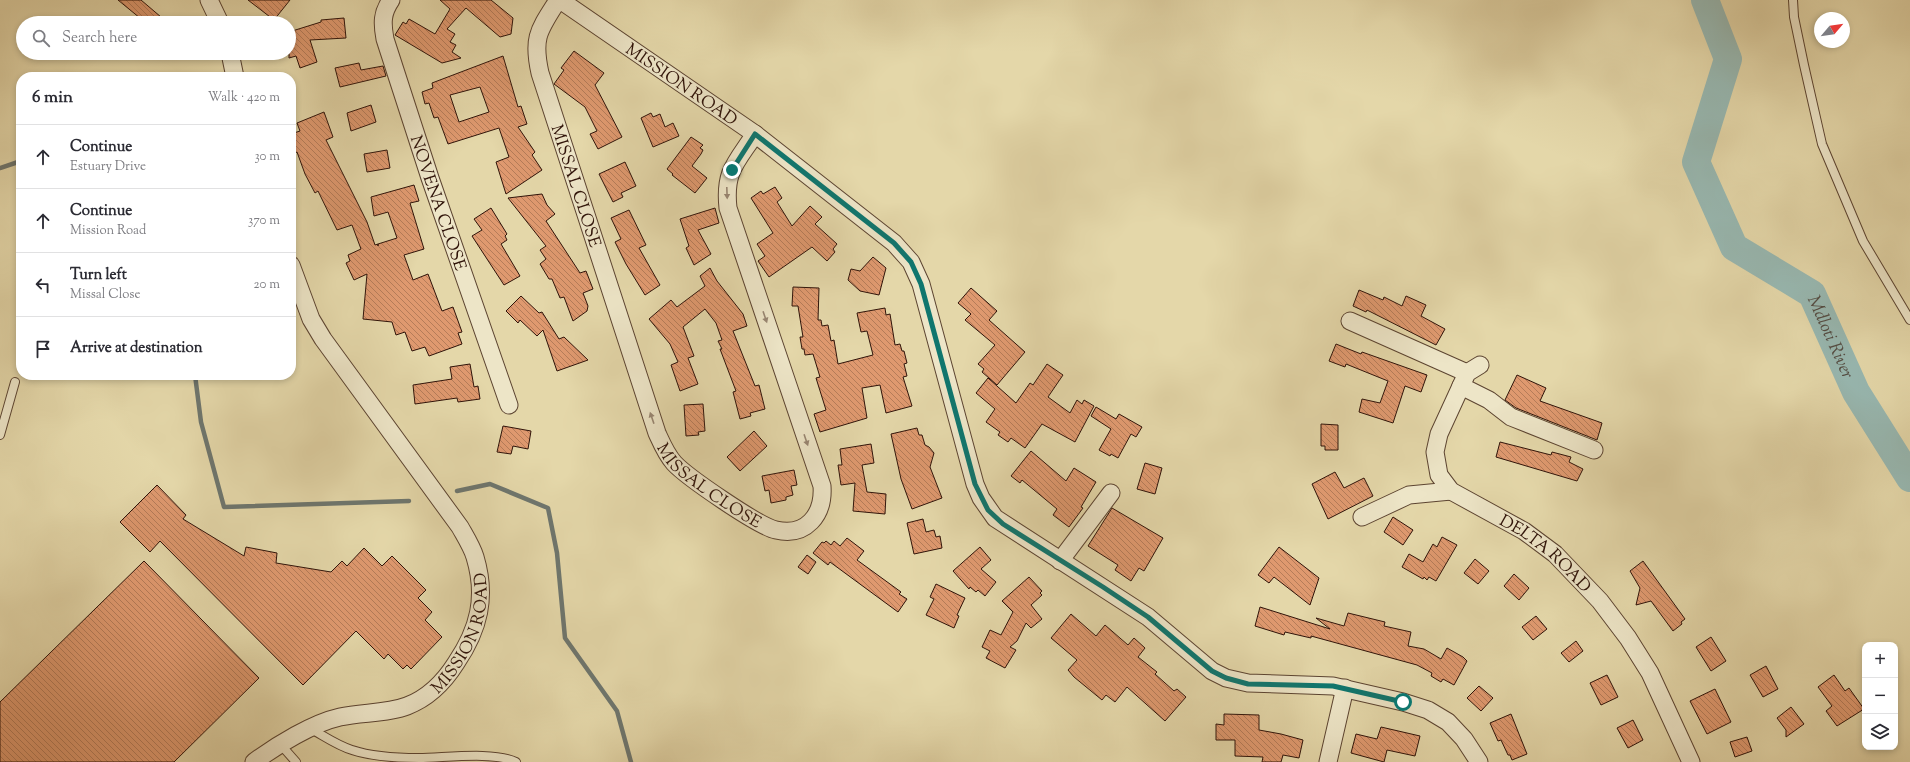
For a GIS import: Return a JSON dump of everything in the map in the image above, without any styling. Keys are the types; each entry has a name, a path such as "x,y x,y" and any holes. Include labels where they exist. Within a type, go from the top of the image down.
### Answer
{"street":[{"path":"209,0 217,16"},
{"name":"NOVENA CLOSE","path":"391,0 385,10 382,23 385,39 430,178 509,405"},
{"name":"MISSION ROAD","path":"559,0 755,134 894,243 911,262 921,284 975,484 988,510 1003,524 1148,617 1212,671 1226,678 1248,684 1314,685 1345,688 1403,702 1428,710 1448,722 1464,739 1479,762"},
{"name":"MISSAL CLOSE","path":"559,0 540,28 536,41 536,56 540,73 657,433 665,450 674,463 689,476 754,520 774,530 789,532 802,528 811,522 822,505 822,486 728,208 727,182 732,170 755,134"},
{"path":"231,60 234,72"},
{"name":"MISSION ROAD","path":"254,762 311,729 340,717 406,707 426,696 447,678 467,647 478,622 481,591 475,556 460,527 323,339 308,312 296,279"},
{"path":"1350,321 1469,375 1484,397 1511,416 1594,450"},
{"name":"DELTA ROAD","path":"1469,375 1439,434 1434,452 1439,474 1451,491 1524,531 1555,554 1581,580 1628,638 1650,673 1691,762"},
{"path":"1362,517 1409,495 1451,491"},
{"path":"1060,561 1111,493"},
{"path":"1328,762 1345,688"}],"lane":[{"path":"1793,0 1794,17 1822,144 1863,241 1910,320"},
{"path":"0,435 15,382"},
{"path":"311,729 350,750 366,753 417,758 488,757 516,762"},
{"path":"281,745 296,762"}],"building":[{"path":"118,0 141,0 160,16 137,16"},
{"path":"248,0 290,0 277,16 269,16"},
{"path":"440,0 491,0 513,18 511,34 500,37 466,8 447,29 455,34 450,42 456,45 452,52 461,58 442,63 395,35 403,22 406,24 409,19 435,34 450,9"},
{"path":"344,18 346,38 310,40 317,62 300,68 296,56 296,30 321,22 321,20"},
{"path":"574,51 604,73 595,85 622,137 598,149 590,134 597,131 585,107 554,84 564,70 561,68"},
{"path":"503,56 518,107 521,106 527,124 518,127 535,152 532,155 542,170 506,194 496,162 509,157 499,128 448,144 438,117 434,118 429,103 425,104 422,92 433,88 432,83","holes":["480,87 489,112 459,122 450,95"]},
{"path":"359,63 361,70 383,66 386,76 340,87 335,68"},
{"path":"371,105 376,122 351,131 347,113"},
{"path":"324,112 333,137 326,140 367,222 375,245 397,238 388,212 374,216 371,197 414,185 419,201 410,203 424,249 404,255 413,280 428,274 442,311 453,307 462,332 458,333 462,344 429,356 425,347 412,351 405,332 396,335 392,322 363,319 367,274 354,280 346,263 350,261 348,255 361,249 352,225 337,230 318,191 315,193 305,174 296,152 296,132 300,131 297,123"},
{"path":"651,113 653,117 660,114 665,127 673,123 679,136 653,147 641,118"},
{"path":"691,137 703,145 700,148 703,150 701,154 692,166 707,178 695,193 672,175 673,174 667,169"},
{"path":"387,150 390,168 367,172 364,154"},
{"path":"625,162 636,186 621,193 623,197 613,202 599,174"},
{"path":"775,187 782,198 777,202 792,226 810,206 822,217 815,224 837,244 833,249 835,252 827,261 812,247 769,277 758,261 765,256 757,244 773,233 751,198 761,191 763,194"},
{"path":"542,194 547,205 555,214 546,221 580,273 586,271 593,289 583,293 588,306 587,311 573,321 564,297 560,298 552,279 549,279 540,264 546,259 540,250 546,246 508,198"},
{"path":"491,208 507,234 505,236 507,240 501,244 520,276 504,285 472,236 482,230 474,219"},
{"path":"715,208 719,223 698,230 711,254 694,265 686,248 689,246 680,219"},
{"path":"629,210 646,245 639,248 660,285 645,295 626,264 615,242 621,239 611,218"},
{"path":"873,257 886,268 879,295 860,291 848,280 851,269 860,271"},
{"path":"710,268 717,281 743,314 747,326 733,331 755,386 759,385 765,409 750,413 751,416 740,419 733,392 736,391 718,341 722,340 716,323 705,309 683,327 694,356 688,358 698,384 680,391 671,365 678,362 670,344 649,319 671,300 677,307 705,286 700,276"},
{"path":"793,287 819,288 818,320 821,320 822,326 828,325 831,341 834,340 838,364 873,355 867,331 861,332 857,313 885,308 886,315 890,314 895,345 900,344 902,351 904,351 907,363 904,364 907,376 903,377 912,406 886,413 880,385 862,388 867,418 820,432 814,414 826,410 816,378 820,377 813,354 805,355 804,349 802,349 800,337 803,337 798,306 792,306"},
{"path":"971,288 997,311 989,320 1025,352 997,385 982,372 984,369 978,364 995,345 965,320 971,314 958,303"},
{"path":"1359,290 1383,300 1384,297 1402,306 1406,296 1426,305 1421,316 1445,329 1436,345 1367,310 1366,312 1353,306"},
{"path":"521,296 539,313 542,312 559,339 564,337 588,360 557,371 543,330 537,336 520,320 518,323 506,311"},
{"path":"1336,344 1361,354 1362,352 1427,375 1421,392 1405,386 1393,423 1359,412 1362,399 1380,403 1388,381 1346,364 1345,367 1329,361"},
{"path":"470,364 474,387 478,386 480,399 458,402 457,398 415,404 413,385 452,379 450,367"},
{"path":"1047,364 1063,375 1048,397 1070,413 1077,400 1082,404 1084,400 1094,406 1075,442 1042,424 1025,448 1011,438 1008,442 998,435 1000,432 986,422 995,409 976,393 988,378 1016,403 1030,383 1033,385"},
{"path":"1517,375 1546,388 1540,401 1602,423 1597,440 1516,408 1505,400"},
{"path":"703,404 705,431 698,432 699,435 686,436 684,405"},
{"path":"1096,407 1116,419 1119,414 1142,427 1136,437 1131,434 1118,458 1111,454 1110,456 1099,450 1111,429 1091,416"},
{"path":"1321,424 1338,425 1338,450 1325,450 1325,446 1321,446"},
{"path":"503,426 531,431 528,449 513,446 511,454 497,452"},
{"path":"917,428 919,435 922,435 925,445 934,453 930,467 942,498 912,509 901,479 891,434"},
{"path":"754,431 767,446 740,471 727,457"},
{"path":"1500,442 1551,455 1552,452 1571,457 1569,462 1583,469 1577,481 1496,457"},
{"path":"871,444 874,463 862,465 867,492 886,494 885,514 853,511 855,483 841,485 838,465 842,465 840,449"},
{"path":"1031,451 1066,481 1074,468 1096,482 1081,507 1083,508 1069,527 1053,515 1057,509 1022,480 1020,483 1011,476"},
{"path":"1145,463 1162,468 1155,494 1137,489"},
{"path":"794,470 797,485 791,486 793,495 786,497 786,500 771,503 769,490 765,491 762,476"},
{"path":"1335,472 1344,488 1364,478 1373,496 1328,519 1312,484"},
{"path":"157,485 186,515 183,519 244,556 246,547 277,553 276,563 331,572 342,561 347,566 364,548 382,566 392,556 426,590 418,598 432,612 425,620 442,637 411,669 407,665 403,669 388,654 384,659 356,631 303,685 160,541 150,552 120,522"},
{"path":"1112,508 1163,538 1144,571 1139,568 1131,581 1115,570 1118,565 1088,546"},
{"path":"1393,517 1413,530 1403,545 1384,532"},
{"path":"923,519 926,532 934,530 936,537 940,536 942,548 914,554 907,523"},
{"path":"1442,537 1457,545 1436,581 1429,577 1427,580 1424,577 1423,579 1402,567 1409,554 1423,562 1433,544 1437,547"},
{"path":"847,538 864,551 857,560 901,592 899,594 907,599 898,612 830,562 828,565 813,553 822,542 824,543 826,541 831,545 834,541 840,546"},
{"path":"980,547 991,560 981,569 996,582 985,596 978,590 976,592 970,587 969,589 953,571"},
{"path":"1279,547 1319,578 1310,605 1274,577 1269,583 1258,575"},
{"path":"807,555 816,562 808,574 798,567"},
{"path":"1475,559 1489,571 1478,584 1464,573"},
{"path":"144,561 259,678 174,762 0,762 0,702"},
{"path":"1643,561 1685,619 1681,622 1682,624 1673,631 1651,601 1636,605 1640,588 1630,571"},
{"path":"1514,574 1529,588 1519,600 1504,586"},
{"path":"1029,577 1042,591 1040,593 1042,595 1031,605 1042,619 1031,628 1026,623 1017,641 1010,647 1016,650 1005,668 986,658 990,651 982,647 990,630 1001,635 1013,612 1002,601"},
{"path":"936,584 965,598 957,615 959,616 954,628 926,615 934,599 930,597"},
{"path":"1260,607 1330,629 1316,618 1344,626 1348,613 1385,622 1384,626 1411,632 1408,646 1424,649 1441,659 1447,648 1467,661 1454,685 1443,679 1441,682 1431,676 1432,673 1417,665 1311,636 1311,638 1285,632 1284,635 1255,626"},
{"path":"1071,614 1096,636 1105,625 1128,645 1134,638 1145,648 1138,657 1157,672 1155,674 1174,691 1177,689 1186,697 1165,721 1127,687 1115,702 1106,695 1102,700 1074,677 1068,670 1077,660 1051,638"},
{"path":"1536,616 1547,629 1533,640 1522,627"},
{"path":"1711,637 1726,661 1711,671 1696,647"},
{"path":"1576,641 1583,651 1569,662 1561,653"},
{"path":"1766,666 1778,689 1763,697 1750,675"},
{"path":"1607,675 1618,697 1601,705 1590,683"},
{"path":"1834,675 1845,691 1849,688 1862,706 1862,710 1837,726 1826,711 1832,706 1818,687"},
{"path":"1479,686 1493,698 1481,711 1467,698"},
{"path":"1715,689 1731,722 1707,734 1690,701"},
{"path":"1791,707 1804,724 1786,737 1786,730 1777,718"},
{"path":"1224,714 1259,715 1259,730 1303,740 1299,758 1283,755 1281,762 1262,762 1263,757 1235,756 1235,740 1216,740 1216,724 1224,725"},
{"path":"1511,714 1527,754 1512,760 1501,740 1498,741 1490,723"},
{"path":"1633,720 1643,740 1628,748 1617,728"},
{"path":"1381,727 1420,736 1415,756 1387,750 1384,762 1351,753 1356,734 1377,739"},
{"path":"1747,737 1752,751 1735,757 1730,742"}],"waterway":[{"name":"Mdloti River","path":"1705,0 1728,59 1696,162 1734,247 1812,294 1856,392 1910,478"},
{"path":"0,168 16,163"},
{"path":"196,380 201,422 224,507 409,501"},
{"path":"457,491 490,484 548,508 557,553 565,638 617,711 631,762"}],"route":[{"path":"732,170 755,134 894,243 911,262 921,284 975,484 988,510 995,518 1148,617 1212,671 1226,678 1248,684 1333,686 1403,702"}]}
